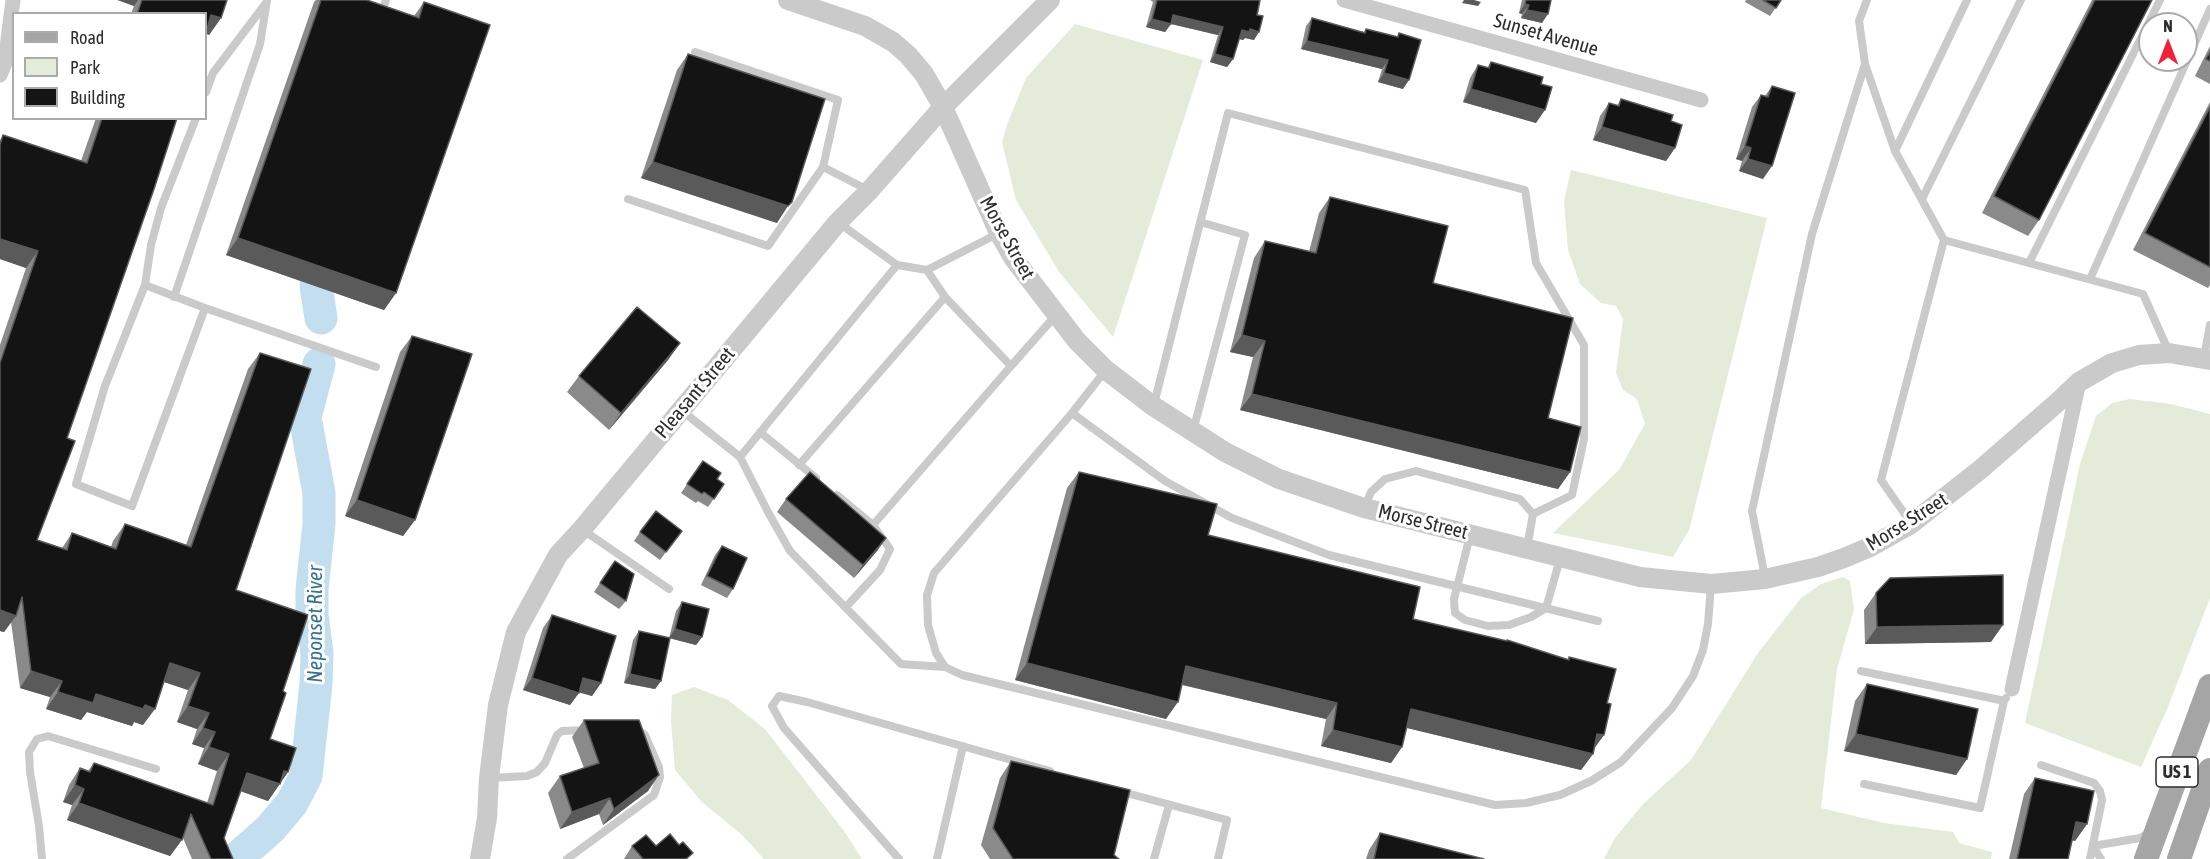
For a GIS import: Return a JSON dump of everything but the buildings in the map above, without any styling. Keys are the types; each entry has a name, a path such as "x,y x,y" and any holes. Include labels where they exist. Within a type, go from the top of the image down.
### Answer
{"main road":[{"name":"US 1","path":"2146,859 2210,686"},
{"name":"US 1","path":"2179,859 2210,770"}],"street":[{"path":"0,75 5,63 13,0"},
{"name":"Morse Street","path":"788,0 865,26 893,42 908,55 924,74 943,107 999,232 1014,259 1077,342 1106,370 1153,406 1225,452 1279,479 1364,508 1640,577 1711,584 1766,579 1818,567 1844,558 1870,547 1911,524 1981,469 2079,382 2112,363 2139,355 2169,353 2207,359"},
{"name":"Pleasant Street","path":"482,859 498,705 516,632 558,555 838,222 869,191 943,107 1050,0"},
{"name":"Sunset Avenue","path":"1344,0 1701,100"},
{"path":"2008,695 2079,382"}],"lane":[{"path":"382,12 386,0"},
{"path":"1867,0 1858,21 1865,64 1895,151 1944,240 1881,480 1911,524"},
{"path":"1895,151 1968,0"},
{"path":"1922,199 2021,0"},
{"path":"2029,263 2160,0"},
{"path":"207,89 213,73 267,1"},
{"path":"174,297 260,44 267,1"},
{"path":"2090,279 2210,9"},
{"path":"628,199 768,246 823,167 838,100 695,52"},
{"path":"1766,579 1752,511 1812,234 1865,64"},
{"path":"1153,406 1228,113 1525,190 1536,263 1584,345 1584,439 1572,495 1533,514"},
{"path":"195,120 161,208 151,245 145,285 105,386 76,484 132,506 206,308"},
{"path":"823,167 869,191"},
{"path":"838,222 897,265 927,270 999,232"},
{"path":"1193,432 1245,235 1200,222"},
{"path":"1944,240 2143,294 2169,353"},
{"path":"740,457 897,265"},
{"path":"927,270 945,297 1011,366"},
{"path":"145,285 376,367"},
{"path":"799,465 945,297"},
{"path":"873,525 1056,315"},
{"path":"2207,359 2210,325"},
{"path":"945,667 936,653 928,625 927,596 934,573 1072,413 1106,370"},
{"path":"681,409 740,457 790,551 901,663 945,667 962,675 1495,805 1526,803 1560,795 1591,781 1621,762 1672,708 1693,676 1703,650 1708,624 1711,584"},
{"path":"1072,413 1165,481 1232,518 1329,555 1598,621"},
{"path":"760,432 873,525 890,549 880,570 846,607"},
{"path":"1364,508 1371,492 1385,479 1416,471 1520,499 1533,514"},
{"path":"1527,548 1533,514"},
{"path":"582,529 669,589"},
{"path":"1471,534 1454,599 1455,613 1466,620 1488,626 1509,625 1531,617 1546,608 1560,557"},
{"path":"1862,671 2008,695 1980,808 1863,784"},
{"path":"899,859 784,728 772,706 779,696 1055,772"},
{"path":"567,859 654,795 659,784 659,767 645,735 639,730 628,728"},
{"path":"489,778 526,776 537,772 545,763 557,735 562,731 595,729"},
{"path":"42,859 30,772 30,752 37,739 48,736 156,769"},
{"path":"937,859 963,746"},
{"path":"2041,765 2094,783 2100,790 2102,800 2090,859"},
{"path":"1112,788 1227,820 1218,859"},
{"path":"1154,859 1169,805"},
{"path":"2093,846 2140,838 2156,830"},
{"path":"2093,846 2101,859"}],"green space":[{"path":"1075,24 1203,60 1113,337 1059,272 1016,200 1002,142 1026,78"},
{"path":"1571,170 1767,218 1689,530 1673,557 1553,533 1619,470 1645,424 1637,399 1623,390 1616,373 1623,319 1616,306 1601,303 1580,284 1568,250 1564,201"},
{"path":"2130,399 2171,404 2210,414 2210,598 2168,707 2141,767 2025,723 2080,464 2096,416 2112,403"},
{"path":"1843,577 1850,581 1854,609 1837,669 1821,808 1884,823 1953,832 1959,843 1992,852 1991,859 1604,859 1615,838 1643,804 1691,760 1758,653 1801,598 1821,584"},
{"path":"694,687 728,700 765,729 844,831 862,859 764,859 742,835 702,802 675,770 671,721 672,695"}],"waterway":[{"name":"Neponset River","path":"316,286 321,318"},
{"name":"Neponset River","path":"236,859 270,829 292,803 306,776 316,684 317,653 312,615 312,589 319,524 319,493 305,417 319,364"}]}
